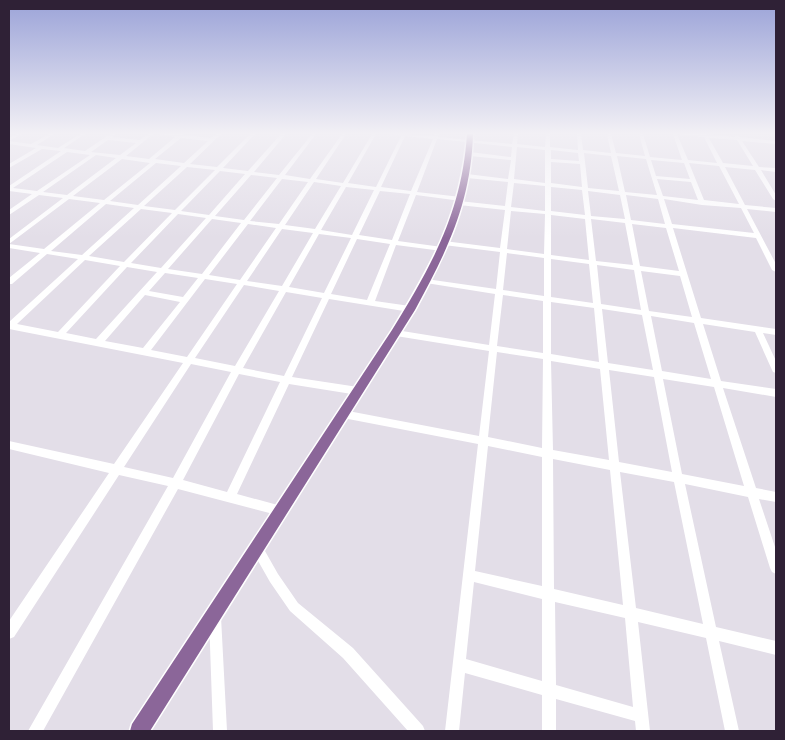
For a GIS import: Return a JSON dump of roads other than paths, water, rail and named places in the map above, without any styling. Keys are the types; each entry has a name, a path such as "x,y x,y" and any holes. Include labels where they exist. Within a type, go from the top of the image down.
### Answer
{"main road":[{"path":"139,731 396,333 426,281 443,246 460,201 468,169"}],"street":[{"path":"9,188 38,169"},
{"path":"9,213 74,169"},
{"path":"9,242 105,169"},
{"path":"9,282 144,169"},
{"path":"9,326 181,169"},
{"path":"215,169 414,193 507,208 759,236"},
{"path":"60,335 219,169"},
{"path":"98,343 254,169"},
{"path":"145,352 288,169"},
{"path":"9,632 188,360 321,169"},
{"path":"35,731 237,370 316,231 354,169"},
{"path":"230,498 387,169"},
{"path":"370,303 423,169"},
{"path":"452,731 512,169"},
{"path":"548,169 549,731"},
{"path":"583,169 643,731"},
{"path":"617,169 678,478 732,731"},
{"path":"650,169 776,568"},
{"path":"689,169 702,203"},
{"path":"724,169 776,270"},
{"path":"754,169 776,170"},
{"path":"758,169 776,199"},
{"path":"467,176 623,195 776,210"},
{"path":"653,177 694,181"},
{"path":"9,188 394,242 503,251 683,274"},
{"path":"9,246 410,309"},
{"path":"426,281 776,332"},
{"path":"143,292 185,300"},
{"path":"9,326 287,380 358,391"},
{"path":"758,330 776,370"},
{"path":"396,333 776,393"},
{"path":"343,414 776,497"},
{"path":"9,445 175,483 281,511"},
{"path":"257,548 274,578 294,607 361,666 418,731"},
{"path":"468,575 776,648"},
{"path":"215,614 220,731"},
{"path":"459,664 641,716"}]}
